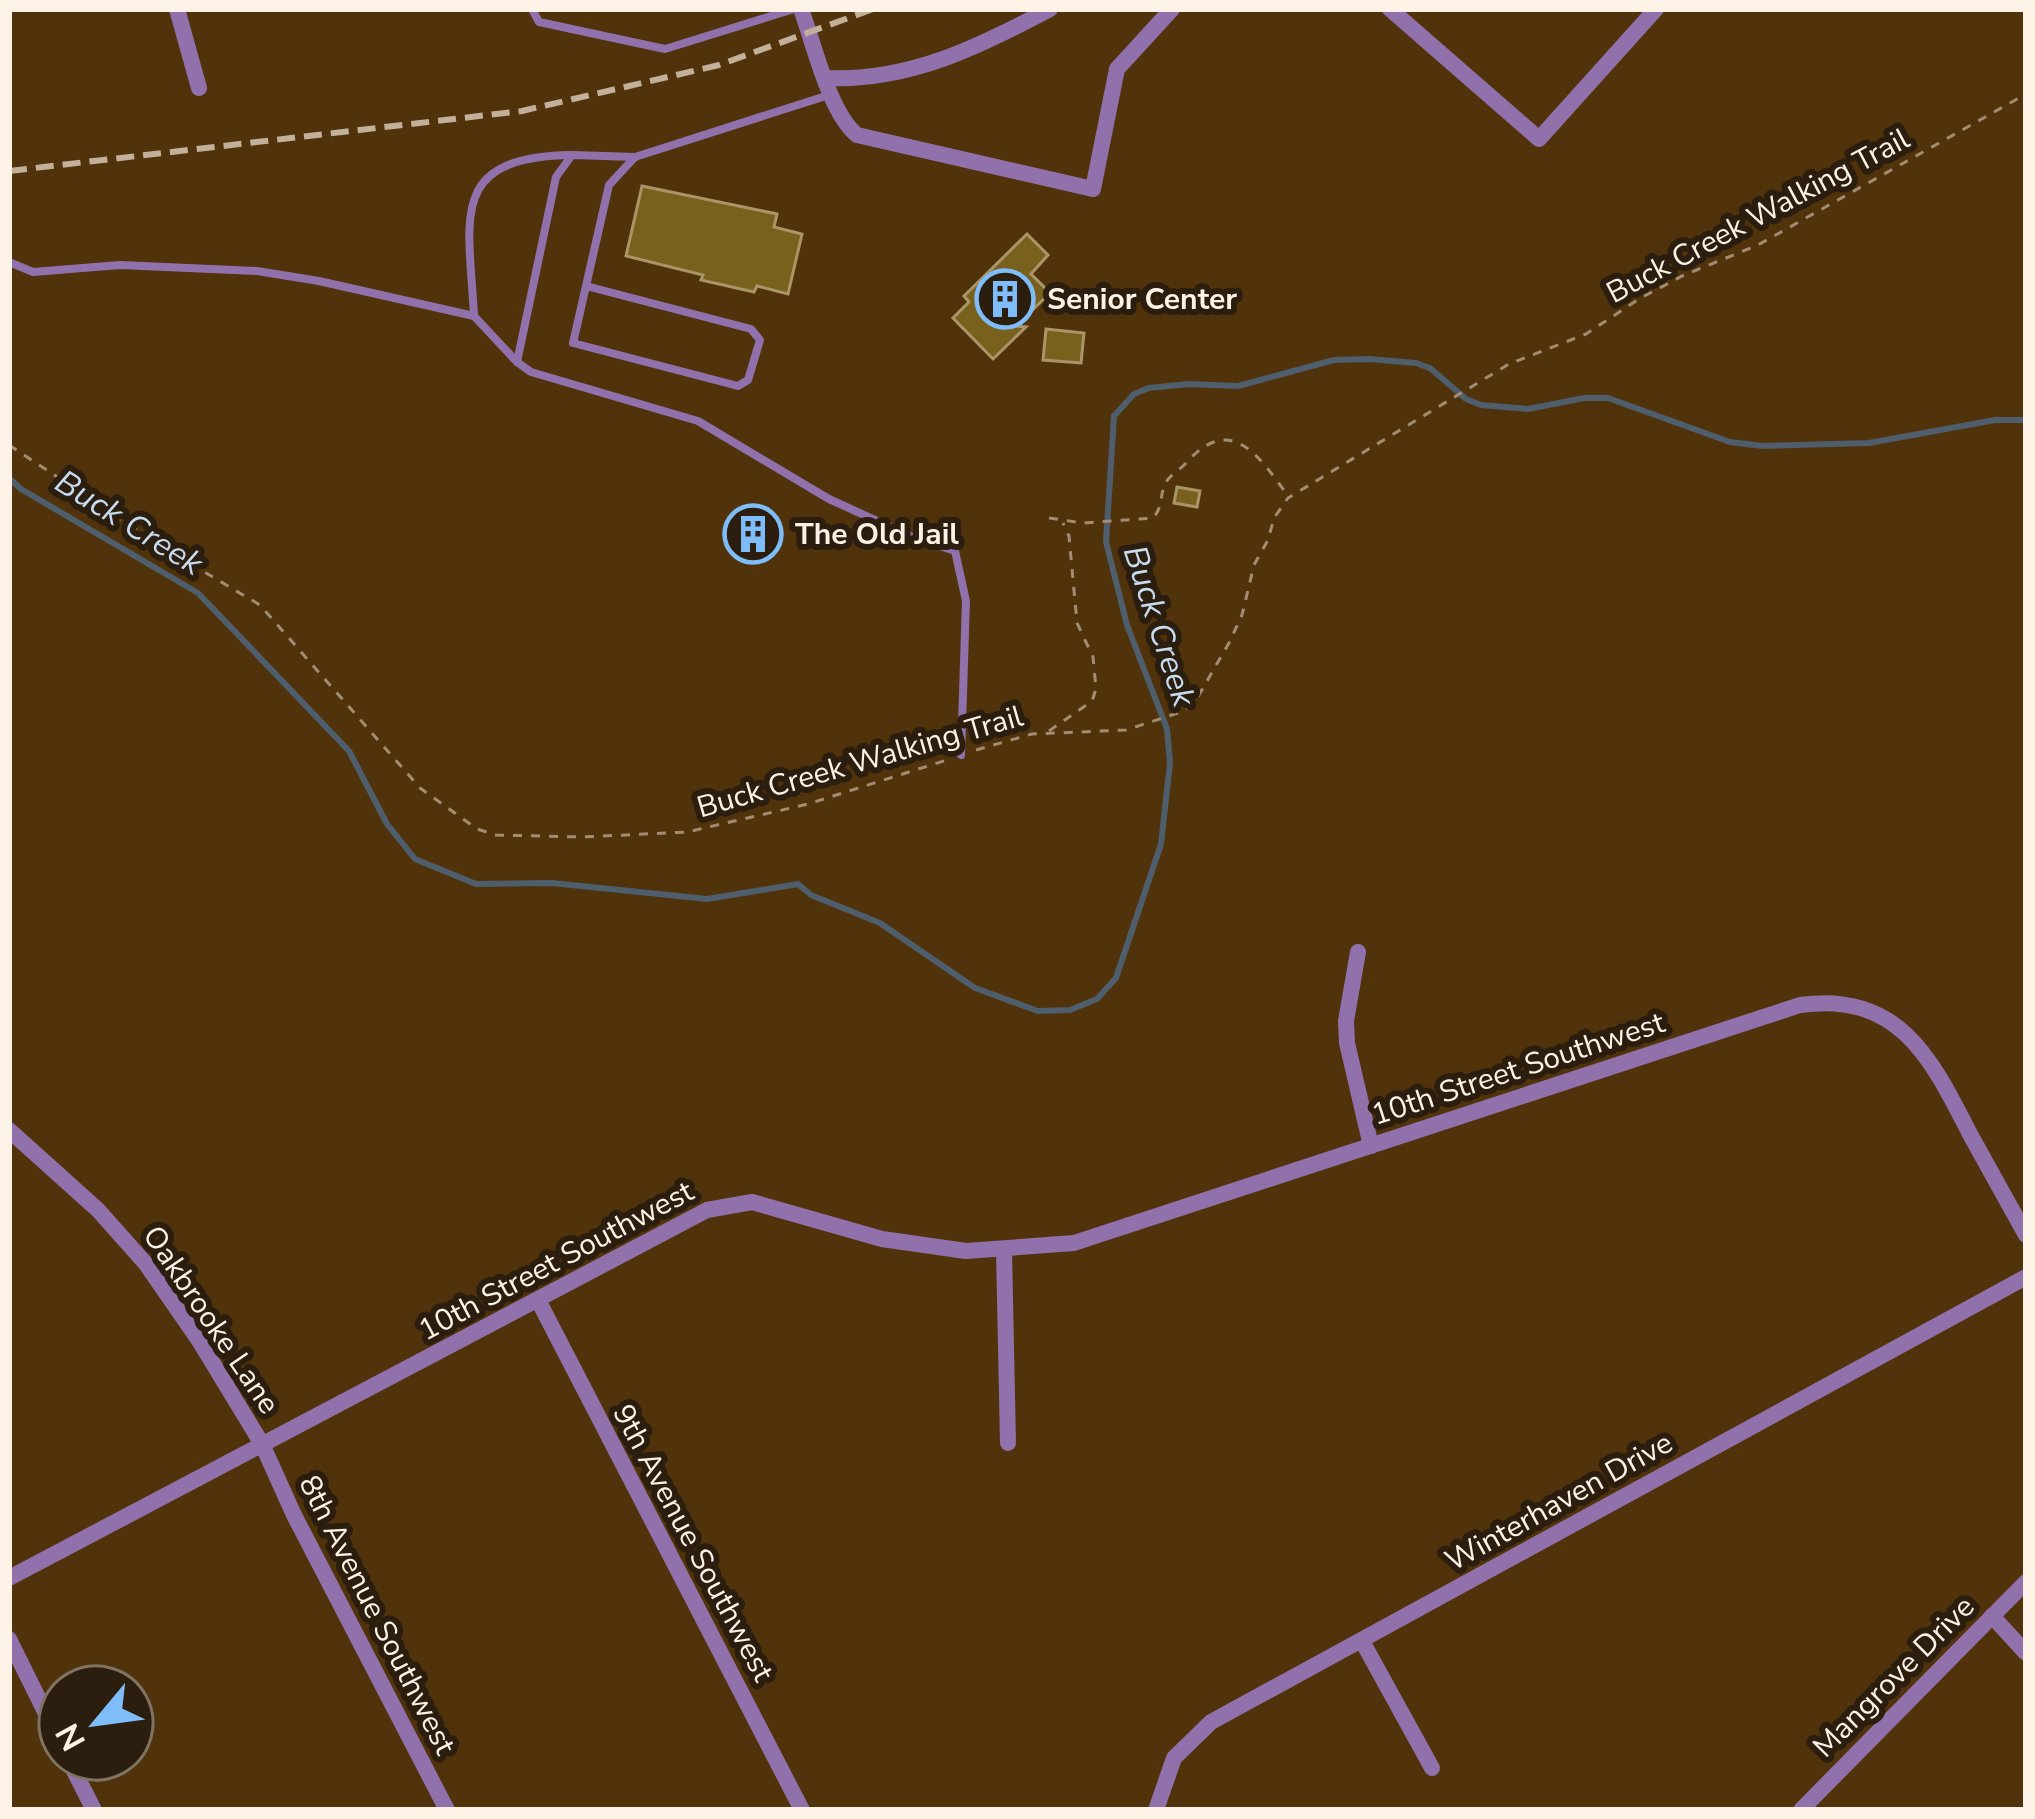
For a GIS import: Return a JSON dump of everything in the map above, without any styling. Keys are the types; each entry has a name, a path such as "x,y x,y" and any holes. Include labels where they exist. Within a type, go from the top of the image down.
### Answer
{"street":[{"path":"177,9 199,88"},
{"path":"797,9 841,118 857,135 1093,190 1118,69 1172,9"},
{"path":"828,86 961,55 1049,9"},
{"path":"1390,9 1539,139 1656,9"},
{"path":"1358,952 1346,1021 1347,1043 1371,1146"},
{"name":"10th Street Southwest","path":"9,1578 707,1210 739,1202 771,1206 829,1225 923,1246 1004,1250 1074,1243 1812,1004 1864,1008 1906,1032 1946,1087 2026,1235"},
{"name":"Oakbrooke Lane","path":"9,1130 66,1178 146,1264 262,1444"},
{"path":"1004,1250 1008,1443"},
{"name":"Winterhaven Drive","path":"1156,1810 1166,1771 1199,1732 2026,1277"},
{"name":"9th Avenue Southwest","path":"538,1300 802,1810"},
{"name":"8th Avenue Southwest","path":"262,1444 447,1810"},
{"name":"Mangrove Drive","path":"1801,1810 2026,1582"},
{"path":"1992,1616 2026,1653"},
{"path":"9,1639 36,1694"},
{"path":"1363,1641 1432,1768"},
{"path":"80,1783 94,1810"}],"lane":[{"path":"532,9 539,22 568,31 665,49 797,9"},
{"path":"474,316 472,204 481,182 502,165 526,156 635,158 828,86"},
{"path":"517,362 556,177 572,155"},
{"path":"586,286 751,329 760,340 748,380 737,386 573,343 609,185 635,158"},
{"path":"9,262 33,272 120,265 257,271 474,316 530,372 698,421 829,499 955,551 966,602 962,755"}],"path":[{"name":"Buck Creek Walking Trail","path":"9,445 260,605 420,788 477,829 496,835 582,837 687,832 808,804 1048,732 1126,730 1175,714 1196,700 1212,676 1242,615 1253,565 1274,518 1290,498 1505,366 1586,334 1639,298 1758,245 2026,94"},
{"path":"1049,518 1062,522 1153,518 1159,512 1166,481 1196,450 1217,440 1232,439 1248,448 1290,498"},
{"path":"1048,732 1092,701 1096,689 1093,657 1077,622 1069,536 1062,522"}],"building":[{"path":"642,186 777,214 774,227 802,234 788,294 701,280 703,275 626,256"},
{"name":"Senior Center","path":"1027,234 1048,255 1031,274 1050,293 1016,326 1026,327 993,359 953,318 969,302 964,296"},
{"path":"1046,329 1084,333 1081,363 1043,360"},
{"path":"1177,487 1200,491 1197,507 1174,503"}],"waterway":[{"name":"Buck Creek","path":"9,478 198,593 349,751 387,824 415,859 476,884 552,883 707,899 798,884 811,895 880,923 975,988 1038,1011 1070,1010 1097,999 1116,978 1161,844 1170,763 1167,729 1127,625 1106,542 1114,416 1134,394 1188,384 1238,386 1334,360 1369,359 1430,368 1466,399 1481,405 1528,409 1608,398 1730,442 1763,446 1869,443 1995,420 2026,420"}],"railway":[{"path":"9,171 522,111 719,65 873,9"}],"place":[{"name":"Senior Center","path":"1005,299"},
{"name":"The Old Jail","path":"753,534"}]}
